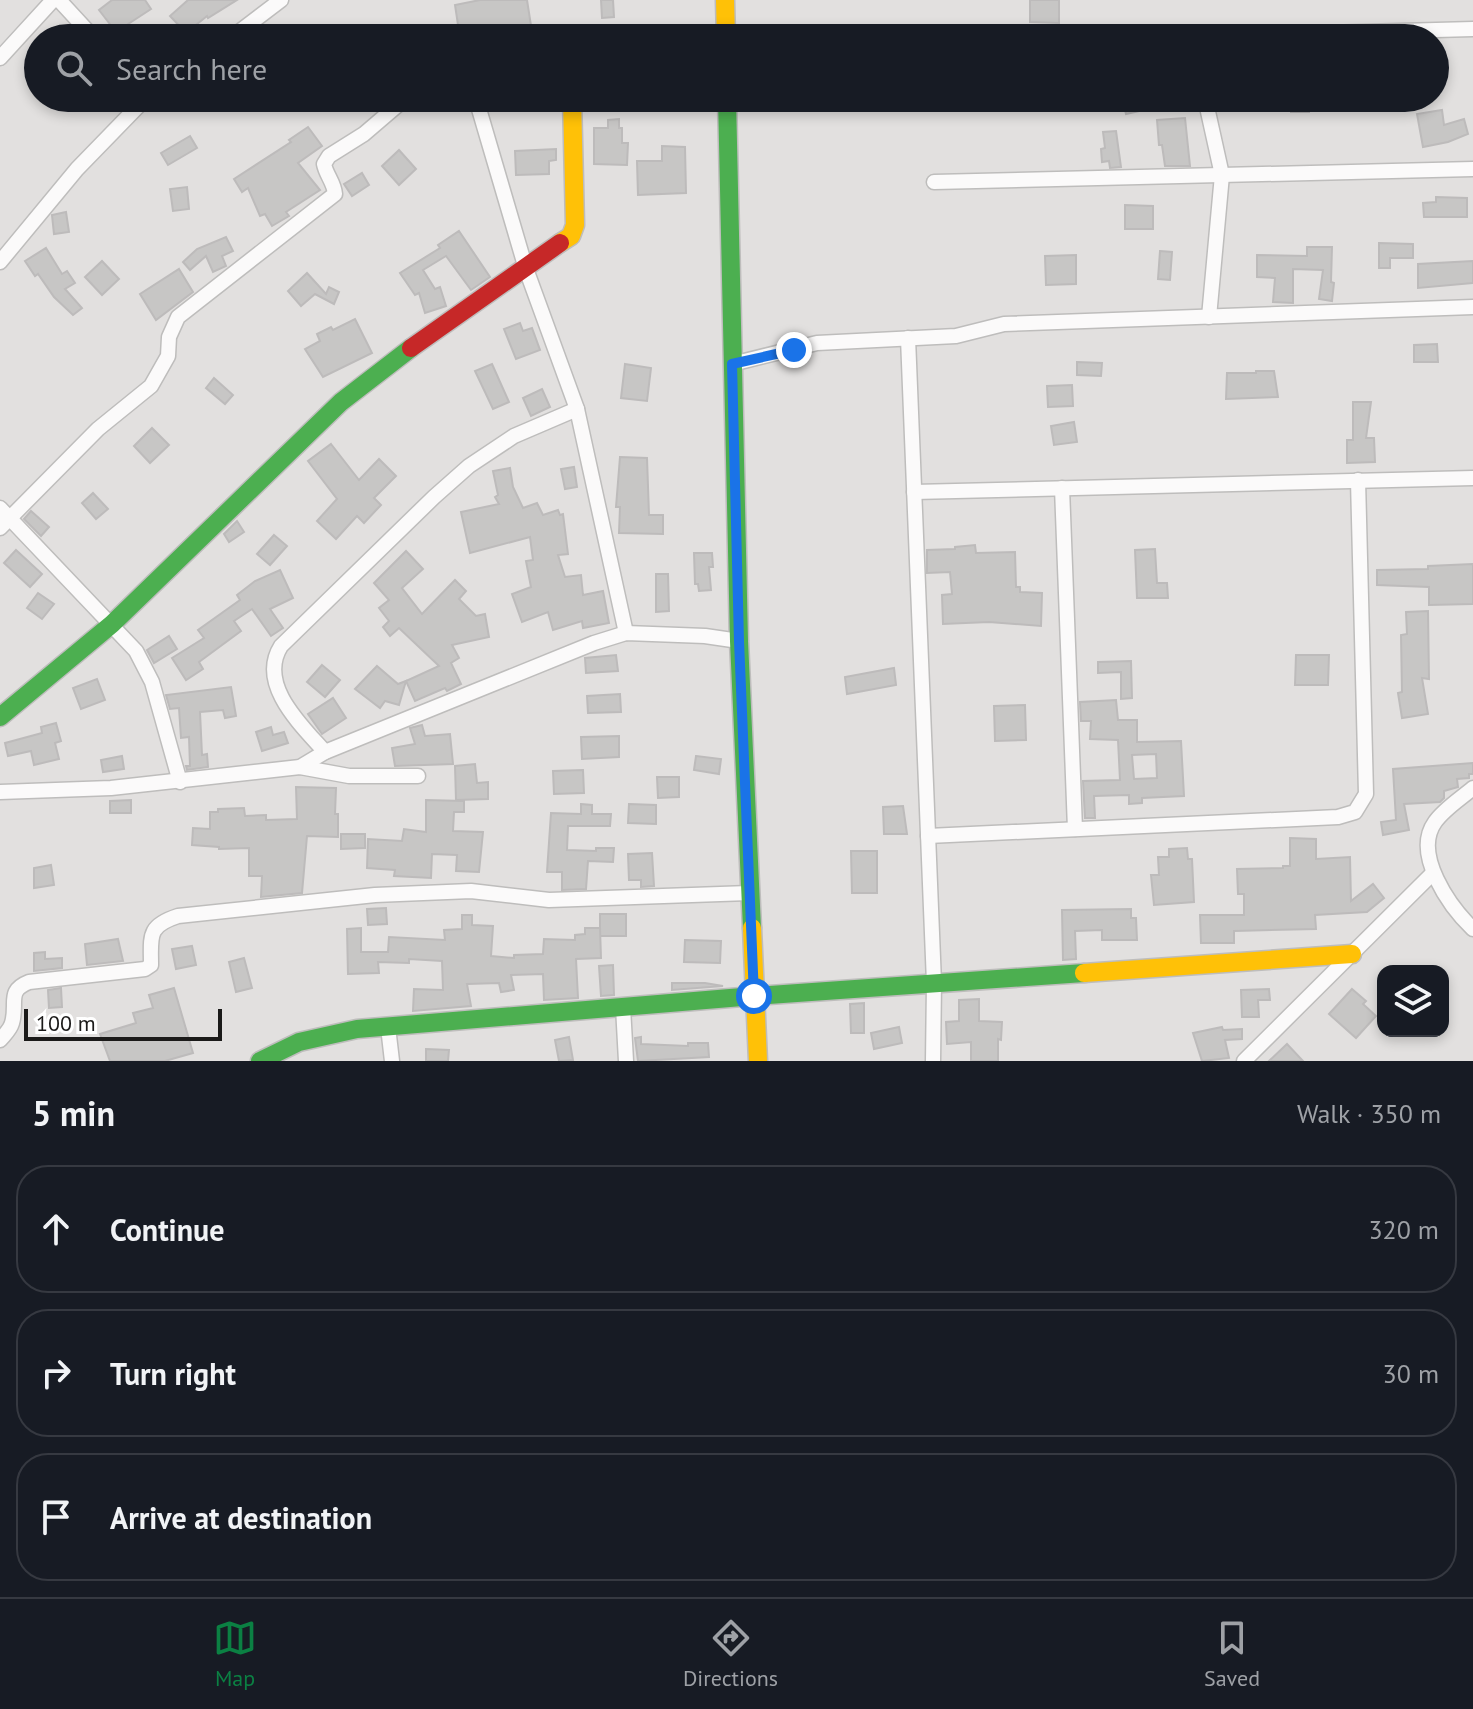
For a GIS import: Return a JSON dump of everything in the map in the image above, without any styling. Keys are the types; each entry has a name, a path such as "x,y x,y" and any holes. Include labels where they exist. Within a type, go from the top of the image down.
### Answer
{"street":[{"path":"31,24 53,0"},
{"path":"59,0 81,24"},
{"path":"249,24 281,0"},
{"path":"725,0 726,24"},
{"path":"1449,30 1473,29"},
{"path":"0,58 24,32"},
{"path":"1,259 77,169 132,112"},
{"path":"180,782 152,682 136,651 3,518 98,429 151,386 168,356 169,337 178,317 335,194 334,184 324,164 329,156 364,134 390,112"},
{"path":"480,112 526,269 577,409 626,633"},
{"path":"0,717 112,624 341,402 401,355 571,236 575,225 572,112"},
{"path":"727,112 739,641 758,1061"},
{"path":"1208,112 1222,175 1209,317"},
{"path":"934,182 1473,169"},
{"path":"732,364 817,343 956,336 1004,324 1473,307"},
{"path":"908,338 934,983 933,1061"},
{"path":"325,752 289,711 274,675 273,659 281,646 469,466 514,436 577,409"},
{"path":"914,492 1473,478"},
{"path":"928,836 1338,817 1355,812 1366,794 1358,480"},
{"path":"1062,488 1075,829"},
{"path":"300,767 325,752 594,643 626,633 705,636 739,641"},
{"path":"0,792 111,788 300,767 349,776 418,776"},
{"path":"1473,788 1433,824 1428,846 1433,873 1457,914 1473,929"},
{"path":"1244,1061 1433,873"},
{"path":"0,1040 10,1028 14,994 18,986 29,982 145,969 151,965 154,927 178,916 416,893 471,891 549,900 749,893"},
{"path":"260,1061 299,1042 357,1029 754,996 1352,954"},
{"path":"623,1007 626,1061"},
{"path":"388,1027 392,1061"}],"building":[{"path":"112,0 145,0 151,9 128,24 110,24 99,10"},
{"path":"188,0 237,0 197,24 178,24 170,16"},
{"path":"480,0 527,0 531,24 458,24 455,5"},
{"path":"601,0 613,0 614,17 602,18"},
{"path":"1030,0 1059,0 1059,23 1030,22"},
{"path":"1442,112 1444,125 1464,119 1468,134 1423,147 1417,114"},
{"path":"1185,118 1190,166 1165,166 1157,120"},
{"path":"619,119 622,143 628,143 627,165 594,164 594,128 608,128 608,120"},
{"path":"308,127 322,146 298,163 320,190 286,212 289,216 272,226 265,214 260,216 248,188 242,192 234,179 291,142 289,140"},
{"path":"1116,131 1121,167 1110,168 1109,161 1102,162 1101,149 1105,148 1103,132"},
{"path":"190,136 197,148 168,165 161,153"},
{"path":"662,146 685,147 686,193 638,195 637,161 662,161"},
{"path":"556,149 556,160 549,161 549,174 516,175 515,151"},
{"path":"399,150 416,169 399,185 382,166"},
{"path":"362,173 369,185 352,196 344,184"},
{"path":"187,187 189,209 173,211 170,189"},
{"path":"1436,197 1467,198 1467,217 1424,217 1423,203 1436,202"},
{"path":"1125,205 1153,206 1153,229 1125,229"},
{"path":"66,212 69,232 54,234 52,215"},
{"path":"459,231 490,277 471,290 446,256 423,270 435,289 440,287 446,306 425,313 419,293 415,295 400,273 440,248 438,245"},
{"path":"226,237 233,251 222,256 226,266 213,272 206,256 190,270 183,262 197,249"},
{"path":"1379,243 1413,244 1413,258 1390,258 1390,268 1379,268"},
{"path":"1307,247 1332,247 1332,301 1319,299 1323,270 1293,269 1293,303 1273,302 1275,278 1257,277 1257,255 1307,256"},
{"path":"46,248 62,274 67,271 75,283 65,289 82,308 73,315 54,297 38,274 35,276 25,261"},
{"path":"1160,251 1172,252 1170,280 1158,279"},
{"path":"1076,255 1076,284 1046,285 1045,256"},
{"path":"102,261 119,279 102,295 85,277"},
{"path":"1473,261 1473,283 1418,288 1418,264"},
{"path":"179,269 193,292 156,320 140,294"},
{"path":"307,273 326,294 329,287 339,292 334,304 315,294 301,306 288,291"},
{"path":"355,319 372,353 323,377 305,349 320,341 317,334"},
{"path":"520,323 523,331 532,328 540,350 516,359 504,329"},
{"path":"1437,344 1438,362 1414,362 1414,345"},
{"path":"1077,362 1102,363 1101,376 1077,375"},
{"path":"492,364 509,402 493,409 475,371"},
{"path":"625,364 651,368 647,401 621,398"},
{"path":"1274,371 1278,397 1226,399 1227,373"},
{"path":"214,378 233,395 225,404 206,388"},
{"path":"1072,385 1073,406 1048,407 1047,386"},
{"path":"542,389 550,407 531,416 523,398"},
{"path":"1353,402 1371,402 1366,438 1374,438 1375,462 1347,463 1347,440 1353,440"},
{"path":"1074,422 1077,442 1054,445 1051,426"},
{"path":"152,428 169,445 150,463 134,446"},
{"path":"331,444 359,480 379,459 396,476 374,498 381,505 364,523 357,516 336,539 317,521 337,499 308,461"},
{"path":"620,457 647,458 649,515 663,515 663,534 619,533 620,507 616,507"},
{"path":"574,467 577,487 565,489 561,469"},
{"path":"510,468 513,487 523,508 537,503 543,515 558,510 560,515 563,514 568,554 558,555 565,577 581,575 583,595 603,591 609,623 583,628 582,621 553,630 548,612 522,622 512,594 531,587 526,561 533,560 530,537 470,553 461,512 499,504 495,497 498,495 493,471"},
{"path":"93,493 108,509 96,519 82,503"},
{"path":"31,511 49,527 41,536 24,519"},
{"path":"237,521 244,532 229,542 224,534"},
{"path":"274,535 287,546 270,565 257,554"},
{"path":"975,545 976,553 1015,552 1016,587 1020,587 1020,592 1042,593 1041,626 989,622 943,624 942,595 952,594 950,572 927,573 927,550"},
{"path":"1155,549 1157,583 1167,583 1168,598 1137,598 1135,550"},
{"path":"16,550 42,574 30,587 4,563"},
{"path":"406,551 423,569 402,588 422,614 455,580 466,591 459,599 476,616 485,614 489,637 452,645 459,658 451,663 461,684 415,701 406,681 439,666 399,628 390,636 383,627 389,621 379,608 389,600 374,583"},
{"path":"694,553 712,553 713,567 709,567 711,590 699,591 698,584 695,584"},
{"path":"1473,564 1473,604 1429,605 1429,587 1377,585 1377,570"},
{"path":"280,570 293,598 270,609 283,628 271,636 252,609 234,621 241,631 199,662 203,669 186,680 172,658 204,638 198,630 240,600 237,595 255,581"},
{"path":"656,574 668,574 669,611 656,612"},
{"path":"38,593 54,604 42,619 27,608"},
{"path":"1428,611 1429,679 1422,678 1428,714 1402,718 1398,693 1402,692 1401,635 1407,634 1406,612"},
{"path":"169,636 177,649 154,663 147,650"},
{"path":"616,655 618,671 586,673 585,658"},
{"path":"1296,655 1329,655 1328,685 1295,685"},
{"path":"1131,661 1132,698 1121,699 1121,672 1098,673 1098,662"},
{"path":"322,665 340,680 325,697 307,682"},
{"path":"377,666 398,684 406,681 399,705 385,701 380,708 355,689"},
{"path":"894,668 896,685 847,694 845,677"},
{"path":"97,679 105,700 81,709 73,688"},
{"path":"231,687 236,716 225,718 223,710 200,712 202,755 207,754 208,767 187,770 186,766 190,766 189,737 181,738 179,708 170,709 166,695"},
{"path":"620,694 621,712 588,713 587,696"},
{"path":"333,698 346,718 322,734 308,714"},
{"path":"1116,700 1118,720 1137,720 1137,742 1181,741 1184,796 1142,798 1142,803 1129,804 1129,795 1094,796 1095,818 1085,818 1083,781 1120,780 1118,740 1090,739 1091,721 1081,721 1080,702","holes":["1156,754 1157,778 1134,779 1132,755"]},
{"path":"1025,705 1026,740 995,741 994,706"},
{"path":"56,723 61,741 55,743 59,759 34,765 31,751 8,756 5,743 42,733 41,727"},
{"path":"422,725 425,736 450,734 453,764 395,766 392,748 415,744 410,728"},
{"path":"271,727 273,735 284,732 288,743 262,751 256,732"},
{"path":"619,736 619,757 582,759 581,737"},
{"path":"122,756 124,769 103,772 101,760"},
{"path":"696,756 721,759 719,774 694,770"},
{"path":"1473,763 1473,774 1469,774 1469,778 1457,779 1458,787 1444,791 1440,802 1404,804 1409,830 1383,835 1381,822 1396,820 1393,769"},
{"path":"475,764 477,783 488,782 488,799 456,800 455,766"},
{"path":"583,770 584,793 554,794 553,771"},
{"path":"657,777 679,777 679,797 658,798"},
{"path":"296,787 336,788 335,814 338,814 338,837 307,836 302,893 261,897 262,876 249,876 249,848 219,849 192,845 193,828 210,829 210,812 218,812 218,809 244,808 245,816 266,815 266,820 297,819"},
{"path":"131,800 131,813 110,813 110,801"},
{"path":"426,800 464,801 464,812 454,812 453,831 483,832 479,872 456,871 457,855 432,854 431,878 394,876 395,870 367,868 368,839 402,841 404,829 426,832"},
{"path":"581,804 592,805 592,814 611,814 610,826 568,826 567,850 614,848 613,862 588,861 586,889 562,890 562,872 547,872 551,813 581,814"},
{"path":"629,804 656,805 656,824 628,823"},
{"path":"903,806 907,834 884,834 883,807"},
{"path":"341,834 365,834 365,848 341,849"},
{"path":"1290,838 1316,839 1316,859 1350,857 1351,901 1373,884 1384,898 1367,912 1315,915 1316,929 1234,931 1234,943 1201,943 1200,915 1244,915 1244,894 1238,894 1237,869 1290,866"},
{"path":"1187,848 1188,859 1192,859 1194,902 1154,905 1151,875 1159,875 1158,857 1169,857 1169,849"},
{"path":"851,851 877,851 877,893 852,893"},
{"path":"652,853 654,886 641,887 641,880 629,880 628,854"},
{"path":"51,865 54,885 34,888 34,868"},
{"path":"386,908 387,924 368,925 367,909"},
{"path":"1131,909 1131,918 1136,918 1137,940 1102,940 1102,930 1075,931 1076,959 1063,960 1062,910"},
{"path":"600,914 626,914 626,936 600,936"},
{"path":"462,915 472,915 472,925 493,926 491,956 514,958 514,955 543,954 544,939 575,940 575,935 585,934 585,928 600,928 601,958 576,959 578,998 544,1000 543,974 511,975 514,990 501,992 499,983 467,984 471,1006 413,1011 414,989 443,990 442,961 409,959 409,963 378,962 379,973 348,974 347,929 361,928 361,952 388,952 389,937 445,940 444,930 462,929"},
{"path":"118,939 123,961 87,965 85,944"},
{"path":"685,940 721,941 720,963 684,962"},
{"path":"192,946 196,965 176,969 172,949"},
{"path":"45,952 45,959 62,958 62,968 34,971 34,953"},
{"path":"244,958 252,988 236,992 229,962"},
{"path":"613,965 614,995 601,996 599,966"},
{"path":"672,983 705,983 723,986 672,990"},
{"path":"61,988 62,1007 49,1008 48,990"},
{"path":"174,988 193,1053 165,1061 110,1061 100,1034 136,1023 133,1013 153,1008 149,995"},
{"path":"1269,989 1270,1000 1258,1000 1259,1017 1242,1017 1241,990"},
{"path":"1352,989 1366,1001 1363,1004 1376,1016 1356,1038 1329,1014"},
{"path":"979,999 979,1021 1002,1022 998,1061 971,1061 971,1042 947,1044 946,1022 959,1021 959,1000"},
{"path":"864,1003 864,1033 851,1033 850,1004"},
{"path":"899,1027 902,1043 874,1049 871,1033"},
{"path":"1222,1027 1223,1030 1242,1029 1242,1039 1225,1040 1229,1058 1202,1061 1193,1033"},
{"path":"569,1037 573,1060 559,1061 555,1040"},
{"path":"641,1037 641,1044 688,1046 688,1043 708,1043 709,1057 638,1061 635,1038"},
{"path":"1287,1044 1303,1061 1269,1061"},
{"path":"426,1049 449,1050 448,1061 426,1061"}],"traffic: fast":[{"path":"727,112 739,641 752,928"},
{"path":"0,717 112,624 341,402 411,348"},
{"path":"260,1061 299,1042 357,1029 754,996 1084,973"}],"traffic: slow":[{"path":"725,0 726,24"},
{"path":"560,243 571,236 575,225 572,112"},
{"path":"752,928 758,1061"},
{"path":"1084,973 1352,954"}],"traffic: jam":[{"path":"411,348 560,243"}],"route":[{"path":"754,996 739,641 732,364 794,350"}]}
